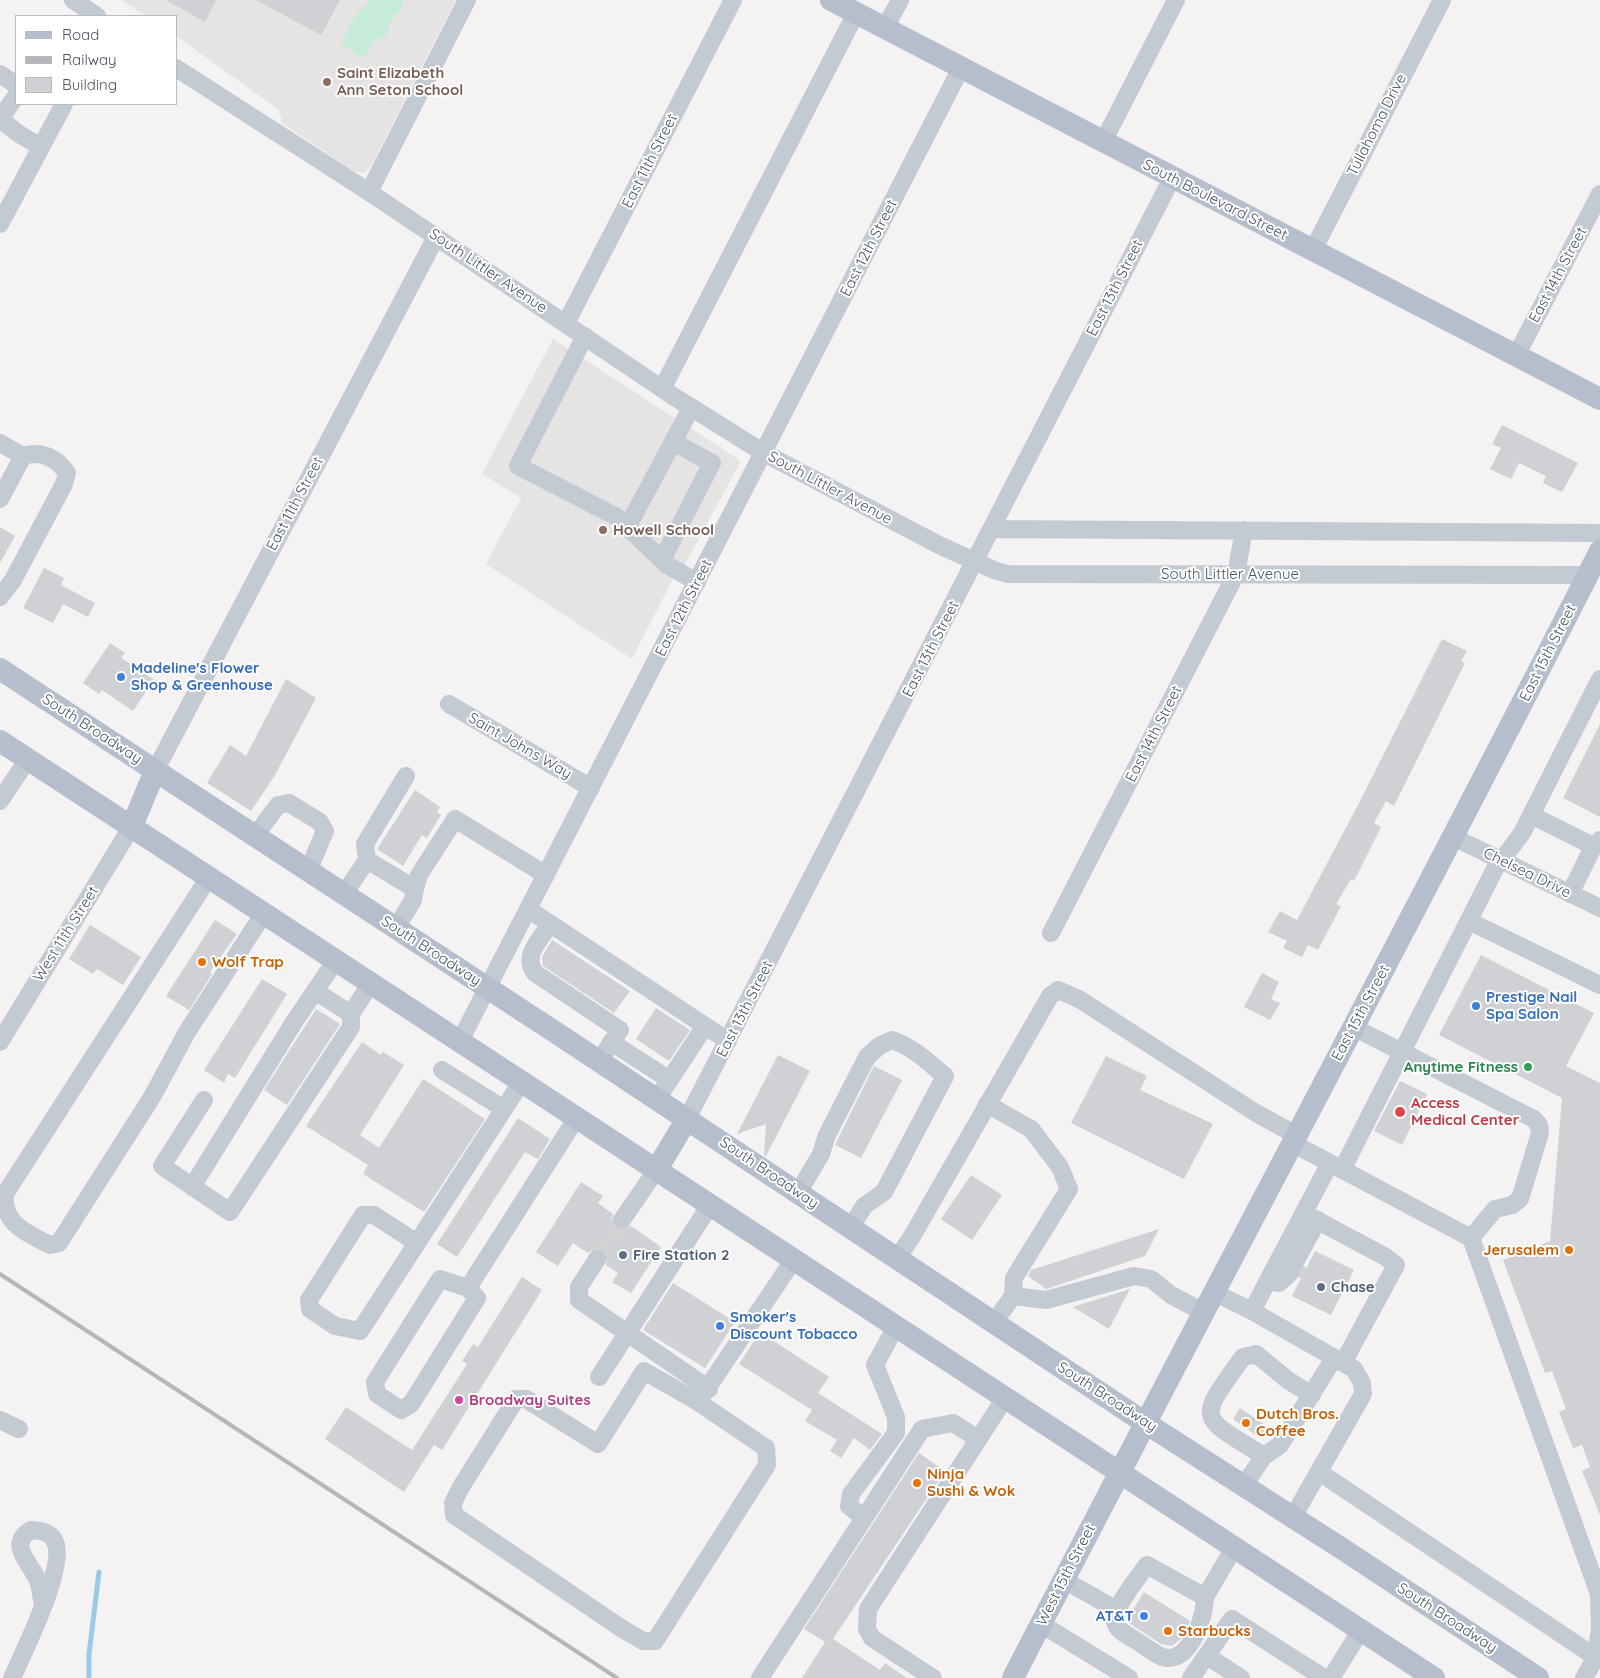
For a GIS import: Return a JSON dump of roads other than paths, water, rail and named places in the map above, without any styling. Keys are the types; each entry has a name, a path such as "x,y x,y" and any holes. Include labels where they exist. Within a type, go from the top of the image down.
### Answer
{"main road":[{"name":"South Boulevard Street","path":"831,0 1600,399"},
{"name":"East 15th Street","path":"1118,1472 1353,1028 1596,561"},
{"name":"South Broadway","path":"0,669 658,1099 1144,1422 1244,1485 1538,1678"},
{"path":"0,741 1434,1678"},
{"path":"132,826 155,771"},
{"path":"657,1169 688,1119"},
{"name":"West 15th Street","path":"1013,1678 1118,1472"}],"street":[{"path":"73,0 96,15"},
{"path":"369,192 467,0"},
{"name":"East 11th Street","path":"566,323 733,0"},
{"path":"885,28 900,0"},
{"path":"1103,142 1176,0"},
{"name":"Tullahoma Drive","path":"1313,250 1442,0"},
{"path":"662,389 856,13"},
{"name":"East 12th Street","path":"460,1041 961,68"},
{"name":"South Littler Avenue","path":"178,69 369,192 691,408 764,453 939,545 1007,574 1236,574 1596,561"},
{"path":"0,74 15,84"},
{"path":"15,97 0,119 19,134 41,147"},
{"path":"0,224 63,105"},
{"name":"East 13th Street","path":"688,1119 1172,178"},
{"name":"East 14th Street","path":"1516,356 1600,194"},
{"name":"East 11th Street","path":"155,771 436,237"},
{"path":"585,336 518,466 617,517 662,560 697,582"},
{"path":"628,526 691,408"},
{"path":"662,560 712,463 673,442"},
{"path":"0,443 23,456"},
{"path":"0,499 23,456 33,452 45,455 60,463 67,473 64,484 18,571 0,597"},
{"path":"992,529 1600,533"},
{"name":"East 14th Street","path":"1051,933 1236,574 1244,530"},
{"path":"1252,1311 1289,1273 1316,1219 1336,1167 1402,1053 1501,860 1522,833 1600,679"},
{"name":"Saint Johns Way","path":"449,704 591,788"},
{"path":"0,801 28,759"},
{"path":"344,894 367,860 365,844 406,776"},
{"path":"255,836 278,805 289,803 320,822 325,831 308,871"},
{"path":"1531,815 1597,847 1570,894"},
{"path":"396,928 413,900 419,875 455,819 546,875"},
{"name":"West 11th Street","path":"0,1042 132,826"},
{"name":"Chelsea Drive","path":"1453,836 1600,908"},
{"path":"367,860 415,889"},
{"path":"209,877 5,1194 4,1206 14,1224 50,1246 58,1243 152,1097 187,1032 264,914"},
{"path":"528,910 728,1041"},
{"path":"1469,921 1600,985"},
{"path":"550,924 530,956 530,966 535,973 620,1030 599,1061"},
{"path":"192,1187 336,960"},
{"path":"204,1100 162,1166 230,1212 351,1027 352,1014 371,983"},
{"path":"897,1258 911,1238 1050,996 1058,990 1079,999 1336,1167 1471,1238 1599,1594 1600,1629 1598,1659 1584,1678"},
{"path":"315,991 352,1014"},
{"path":"658,1099 705,1026"},
{"path":"1353,1028 1534,1119 1540,1127 1533,1159 1520,1199 1512,1205 1494,1209 1471,1238"},
{"path":"798,1193 820,1154 827,1135 866,1057 879,1046 892,1040 913,1050 945,1076 884,1192 864,1206 850,1227"},
{"path":"611,1042 670,1080"},
{"path":"442,1070 504,1109"},
{"path":"417,1243 374,1215 363,1215 309,1300 310,1309 335,1326 360,1330 417,1243 522,1081"},
{"path":"988,1104 1031,1130 1060,1167 1069,1189 1014,1278 1013,1296 994,1322"},
{"path":"468,1288 577,1117"},
{"path":"622,1220 657,1169"},
{"path":"599,1377 710,1205"},
{"path":"1289,1273 1316,1219"},
{"path":"1244,1485 1264,1456 1280,1446 1312,1395 1339,1360 1396,1265 1384,1256 1316,1219"},
{"path":"596,1259 579,1287 578,1300 628,1332 636,1341 704,1396 766,1448 767,1465 655,1641 643,1641 621,1628 454,1515 453,1503 461,1487 516,1399 526,1399 598,1444 644,1371 704,1396"},
{"path":"704,1396 794,1259"},
{"path":"1013,1296 1046,1300 1134,1276 1151,1279 1171,1295 1203,1312"},
{"path":"440,1279 468,1288 478,1298 411,1404 400,1410 377,1394 375,1382 440,1279"},
{"path":"1213,1292 1252,1311 1354,1369 1362,1383 1363,1394 1293,1517"},
{"path":"864,1518 849,1506 851,1494 896,1433 896,1417 875,1365 896,1326"},
{"path":"1264,1456 1213,1423 1209,1412 1213,1399 1244,1357 1256,1354 1289,1381 1312,1395"},
{"path":"933,1678 872,1638 867,1628 868,1609 1005,1398"},
{"path":"0,1420 19,1429"},
{"path":"760,1678 922,1428 953,1423 978,1439"},
{"path":"1318,1472 1598,1659"},
{"path":"1205,1597 1147,1565 1117,1610 1115,1622 1119,1630 1167,1658 1176,1657 1185,1652 1198,1630 1205,1612 1205,1597 1234,1548"},
{"path":"1064,1580 1117,1610"},
{"path":"12,1678 43,1606"},
{"path":"1191,1678 1232,1619 1324,1678"},
{"path":"1042,1624 1129,1678"},
{"path":"1331,1678 1361,1630"},
{"path":"1207,1656 1241,1678"}],"waterway":[{"path":"89,1678 89,1654 99,1572"}],"tunnel":[{"path":"597,1259 622,1220"},
{"path":"1297,1276 1303,1266"}],"railway":[{"path":"0,1274 617,1678"}],"place":[{"name":"Saint Elizabeth Ann Seton School","path":"327,82"},
{"name":"Howell School","path":"603,530"},
{"name":"Madeline's Flower Shop & Greenhouse","path":"121,677"},
{"name":"Wolf Trap","path":"202,962"},
{"name":"Prestige Nail Spa Salon","path":"1476,1006"},
{"name":"Anytime Fitness","path":"1528,1067"},
{"name":"Access Medical Center","path":"1400,1112"},
{"name":"Jerusalem","path":"1569,1250"},
{"name":"Fire Station 2","path":"623,1255"},
{"name":"Chase","path":"1321,1287"},
{"name":"Smoker's Discount Tobacco","path":"720,1326"},
{"name":"Broadway Suites","path":"459,1400"},
{"name":"Dutch Bros. Coffee","path":"1246,1423"},
{"name":"Ninja Sushi & Wok","path":"917,1483"},
{"name":"AT&T","path":"1144,1616"},
{"name":"Starbucks","path":"1168,1631"}]}
